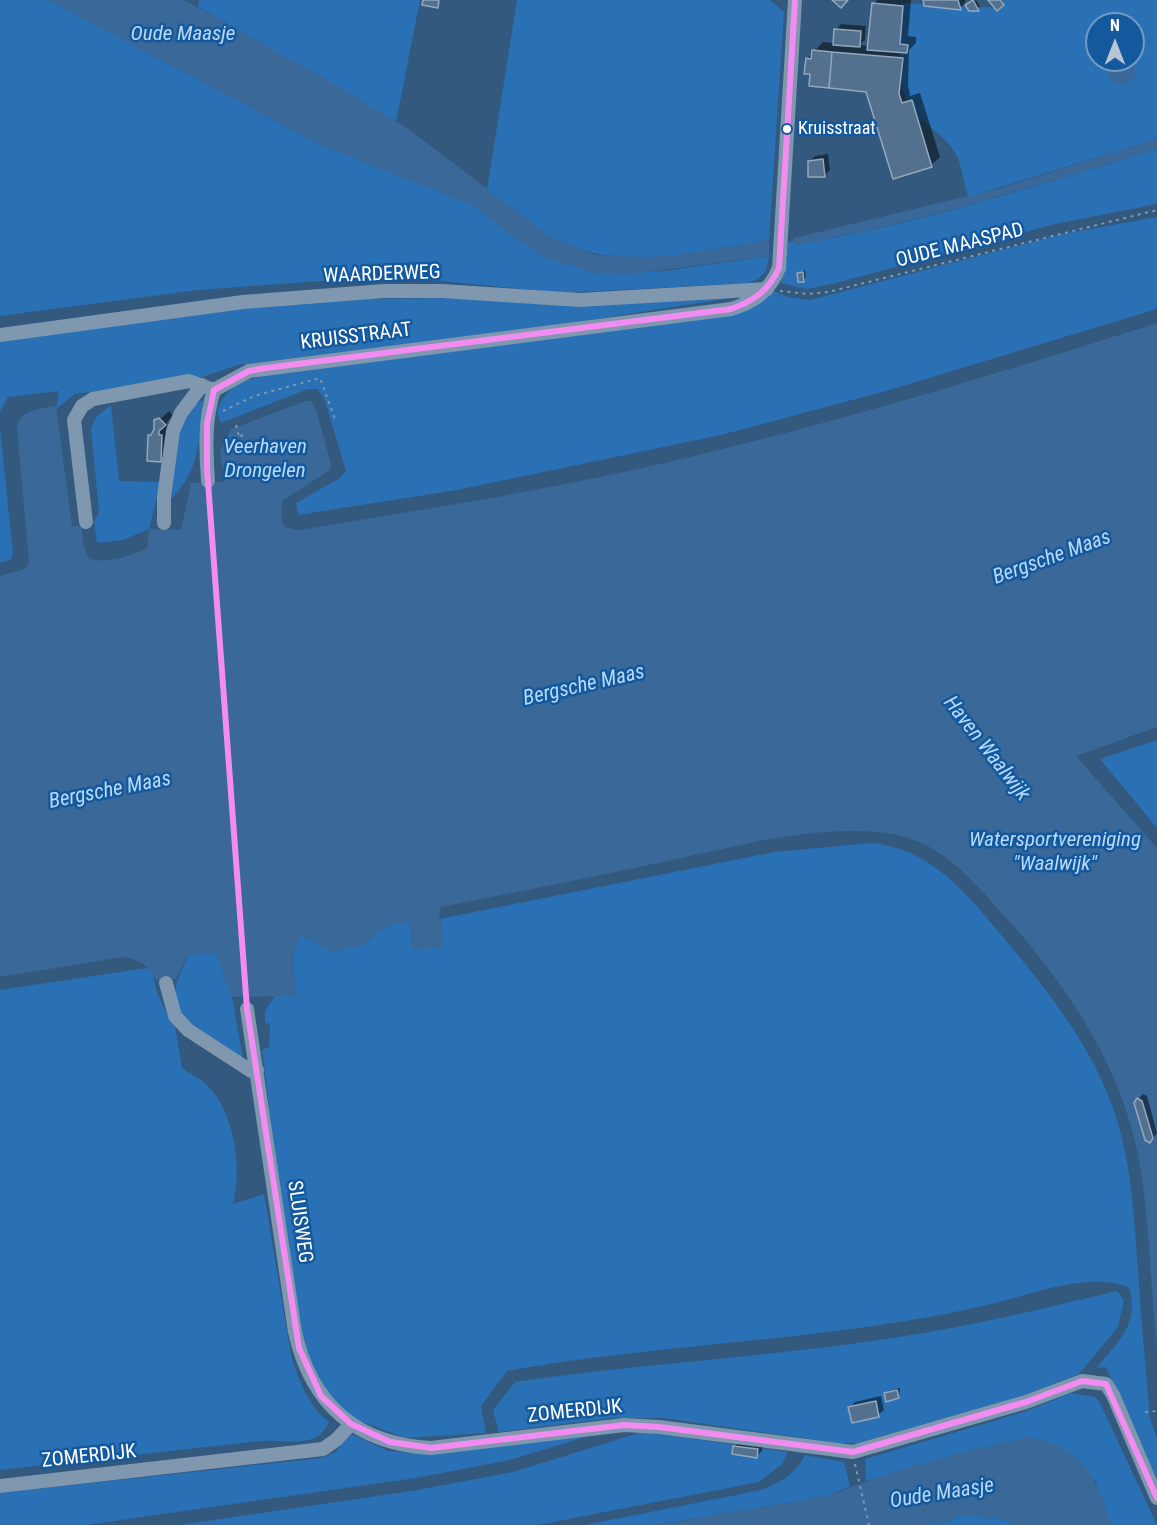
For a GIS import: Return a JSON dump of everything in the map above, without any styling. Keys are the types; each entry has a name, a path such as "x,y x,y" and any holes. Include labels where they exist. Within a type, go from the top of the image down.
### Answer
{"street":[{"path":"767,289 779,268 795,0"},
{"name":"WAARDERWEG","path":"0,334 243,302 384,291 442,291 580,300 767,289"},
{"name":"KRUISSTRAAT","path":"164,523 164,497 173,431 181,413 208,387 266,368 731,309 749,304 767,289"},
{"path":"86,522 74,420 82,406 93,399 189,381 208,387 208,482"},
{"path":"166,983 175,1016 188,1030 251,1071 257,1070"},
{"name":"SLUISWEG","path":"247,1009 298,1348 321,1396 351,1424"},
{"name":"ZOMERDIJK","path":"0,1486 323,1449 336,1440 351,1424 370,1435 409,1447 455,1446 624,1425 659,1427 853,1452 1026,1402 1082,1381 1095,1381 1106,1384 1113,1395 1157,1498"}],"path":[{"name":"OUDE MAASPAD","path":"767,289 808,294 828,292 1157,210"},
{"path":"207,418 254,396 320,378 335,419"},
{"path":"236,425 239,436"},
{"path":"233,438 244,435"},
{"path":"1145,1412 1157,1411"},
{"path":"857,1472 869,1525"}],"shaded area":[{"path":"0,0 49,0 319,144 473,205 490,218 578,267 595,273 664,271 769,256 767,266 764,274 748,283 563,293 390,276 198,290 0,316"},
{"path":"199,0 420,0 396,122 198,7"},
{"path":"517,0 770,0 784,12 769,240 658,257 630,258 602,255 575,248 549,236 487,190"},
{"path":"1003,0 1157,0 1157,139 968,197 959,161 953,149 917,115 906,99 899,58 901,3 1000,8"},
{"path":"1157,149 1157,204 1055,224 836,283 807,289 781,283 784,243 794,241 795,245 932,215"},
{"path":"1157,217 1157,309 886,391 721,435 457,490 298,515 296,503 340,478 346,471 325,401 318,389 308,389 221,423 217,412 224,397 234,387 263,376 758,301 774,291 788,297 810,300 1063,234"},
{"path":"738,297 564,324 238,365 200,378 75,394 56,409 59,391 8,397 0,412 0,339 201,311 363,299 460,298 567,305"},
{"path":"203,400 196,456 187,479 168,502 172,460 179,429 192,406"},
{"path":"111,405 119,481 161,482 149,529 123,540 97,543 94,522 99,512 91,428 97,416"},
{"path":"0,427 13,554 11,560 0,562"},
{"path":"1157,740 1157,828 1100,759"},
{"path":"872,843 911,853 928,862 972,900 1050,996 1081,1042 1107,1091 1126,1154 1132,1193 1150,1419 1157,1438 1157,1483 1106,1367 1096,1368 1125,1332 1132,1312 1129,1287 1112,1283 1076,1283 1058,1286 987,1305 868,1327 567,1361 507,1371 481,1406 486,1433 406,1438 344,1414 307,1362 295,1310 262,1050 269,1047 270,1024 265,1023 265,1011 275,996 297,996 294,956 302,935 333,952 364,945 387,925 410,922 412,950 444,946 440,919 444,918 774,852"},
{"path":"216,953 232,997 243,1059 197,1031 180,1012 176,1000 177,982 188,955"},
{"path":"147,968 152,972 157,992 169,1018 175,1025 182,1068 209,1087 225,1112 234,1142 236,1159 236,1190 233,1204 264,1194 291,1355 310,1400 329,1422 324,1431 309,1440 261,1441 0,1470 0,990"},
{"path":"1117,1291 1124,1300 1118,1327 1079,1374 1023,1396 858,1443 837,1443 663,1418 610,1418 499,1432 493,1410 515,1382 803,1350 927,1333"},
{"path":"1071,1393 1095,1397 1100,1403 1157,1525 1111,1525 1095,1480 1029,1437 866,1481 865,1459 1024,1412"},
{"path":"642,1432 788,1452 782,1464 759,1482 538,1525 180,1525 418,1490 513,1472"},
{"path":"349,1433 388,1451 427,1454 595,1434 510,1460 416,1478 86,1525 0,1525 0,1493 321,1458 336,1452"},
{"path":"805,1455 844,1462 850,1486 828,1496 655,1525 585,1525 761,1490 787,1477 797,1468"},
{"path":"961,1514 1002,1519 1016,1525 925,1525 950,1521"}],"water":[{"name":"Oude Maasje","path":"49,0 184,0 314,72 407,128 549,236 595,255 650,257 679,255 769,240 769,256 632,274 595,273 549,259 514,238 473,205 319,144"},
{"path":"1135,72 1135,74 1132,80 1120,85 1113,82 1106,73"},
{"path":"1157,139 1157,149 1022,190 932,215 794,245 794,238 997,189"},
{"path":"1157,323 1157,727 1076,756 1157,848 1157,1350 1142,1178 1135,1139 1124,1103 1109,1067 1072,1001 1025,940 965,874 939,853 909,838 864,831 836,831 780,838 441,907 439,912 444,947 412,950 410,922 387,925 364,945 333,952 302,935 294,956 297,996 231,997 216,953 188,955 176,979 156,980 150,970 142,964 122,957 0,977 0,576 25,569 29,563 17,428 26,413 56,406 72,526 82,526 83,544 89,559 111,560 147,548 149,529 181,530 191,483 225,482 220,452 231,429 306,401 311,401 316,409 331,465 330,470 282,501 282,521 285,527 298,530 533,490 673,461 795,431 916,397"},
{"path":"1029,1437 1047,1441 1062,1448 1085,1467 1100,1493 1111,1525 1016,1525 1002,1519 961,1514 950,1521 925,1525 655,1525 828,1496 927,1462"}],"building":[{"path":"423,0 439,0 438,8 422,5"},
{"path":"832,0 848,0 841,8"},
{"path":"923,0 958,0 961,10 924,6"},
{"path":"973,0 979,11 969,11 965,5"},
{"path":"988,0 1000,0 1004,5 997,11"},
{"path":"872,3 903,6 900,44 908,45 907,53 867,50"},
{"path":"834,29 861,31 860,47 833,45"},
{"path":"812,50 832,52 829,88 809,86 810,74 804,74 806,58 811,59"},
{"path":"832,52 903,58 899,94 902,103 912,100 932,167 893,179 866,92 829,88"},
{"path":"823,159 825,177 808,177 808,161"},
{"path":"803,272 804,282 798,282 797,273"},
{"path":"159,418 166,425 159,431 159,435 162,435 161,462 147,461 148,435 151,435 154,429 154,420"},
{"path":"1137,1098 1142,1101 1153,1138 1150,1143 1145,1140 1134,1103"},
{"path":"897,1390 899,1398 886,1402 884,1393"},
{"path":"876,1401 879,1417 852,1423 848,1407"},
{"path":"733,1446 758,1449 757,1458 732,1454"}],"ferry route":[{"path":"208,486 246,1002"}],"transit line":[{"path":"795,0 779,268 771,283 754,298 731,309 266,368 249,371 214,390 207,424 207,469 247,1009 299,1348 321,1396 351,1424 390,1442 431,1448 624,1425 659,1427 853,1452 1026,1402 1082,1381 1106,1384 1157,1498"}],"place":[{"name":"Kruisstraat","path":"787,129"}],"water label":[{"name":"Veerhaven Drongelen","path":"265,460"},
{"name":"Bergsche Maas","path":"1052,558"},
{"name":"Bergsche Maas","path":"584,686"},
{"name":"Haven Waalwijk","path":"986,749"},
{"name":"Bergsche Maas","path":"110,791"},
{"name":"Watersportvereniging \"Waalwijk\"","path":"1055,853"}]}
